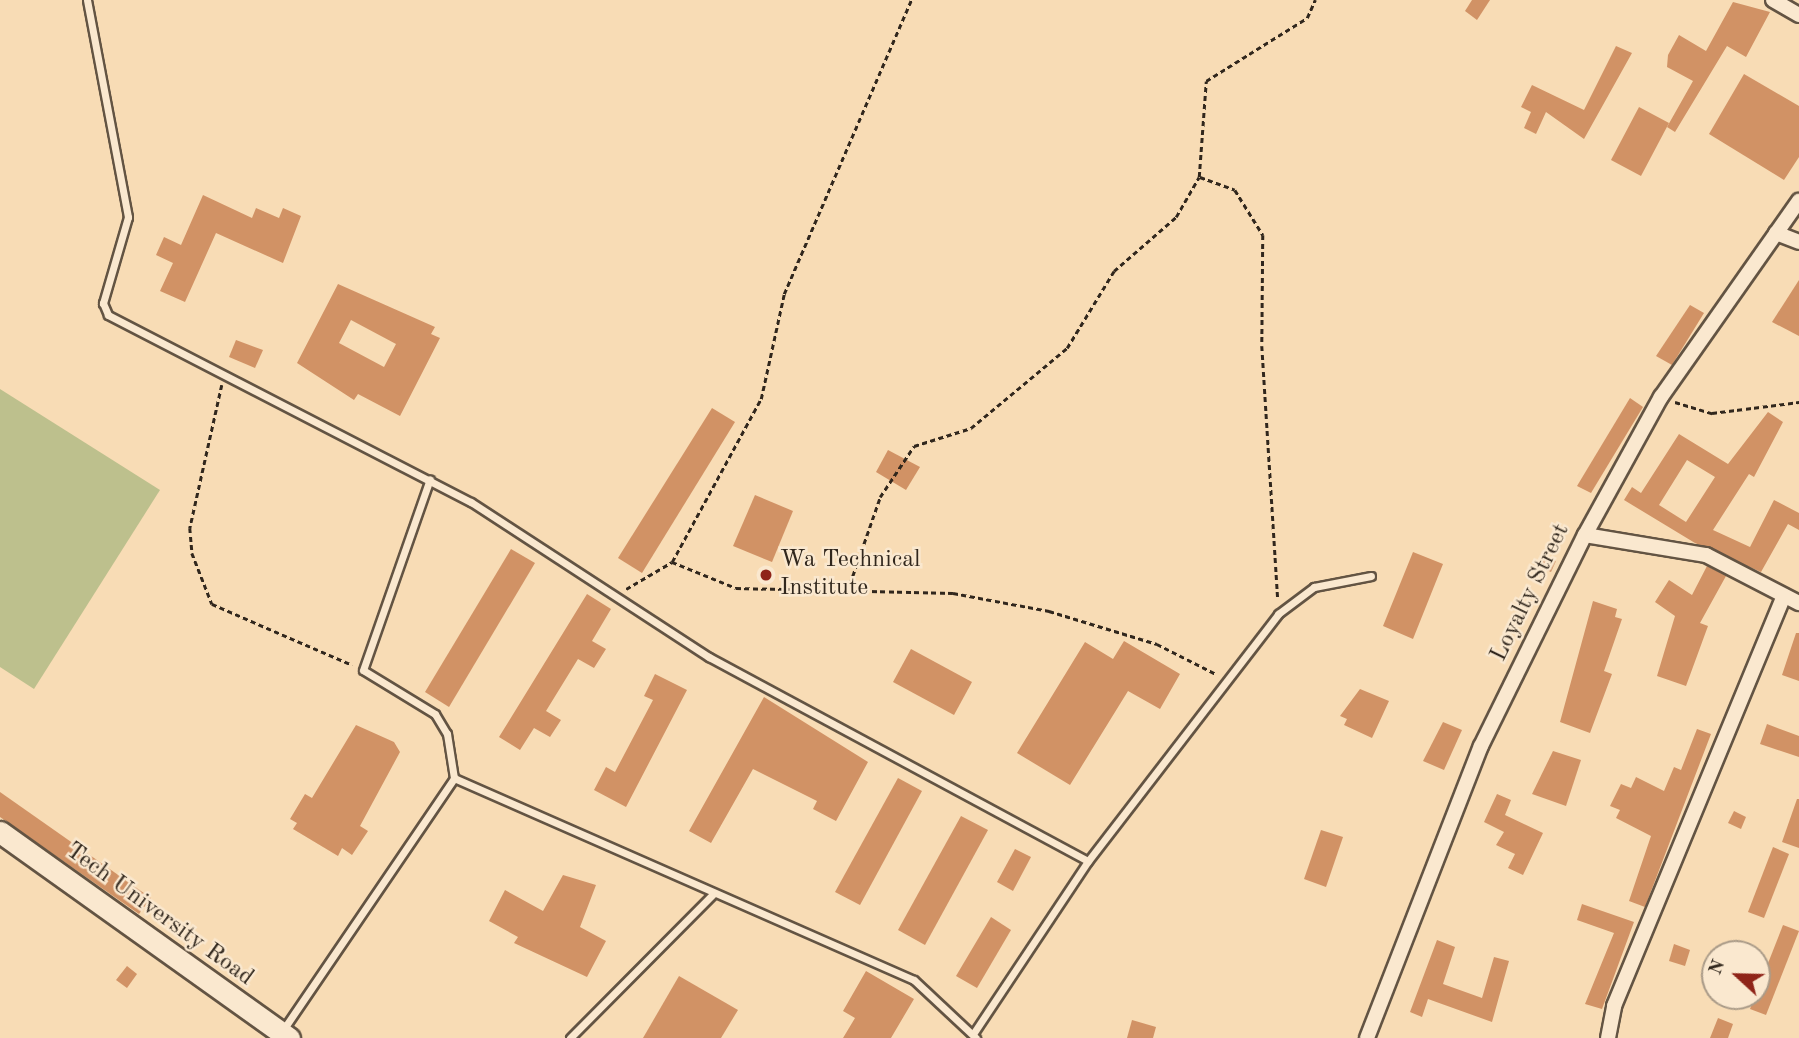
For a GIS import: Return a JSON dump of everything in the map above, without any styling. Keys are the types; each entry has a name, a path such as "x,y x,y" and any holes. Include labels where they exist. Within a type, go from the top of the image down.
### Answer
{"street":[{"path":"1773,0 1799,15"},
{"name":"Loyalty Street","path":"1367,1038 1481,746 1585,534 1661,397 1799,201"},
{"path":"1776,233 1799,242"},
{"path":"1585,534 1706,555 1799,603"},
{"path":"1608,1038 1614,1006 1783,597"},
{"name":"Tech University Road","path":"0,832 285,1035"}],"lane":[{"path":"87,0 128,217 103,303 108,316 228,373 430,480 615,596 878,754 1088,861"},
{"path":"285,1035 454,778 447,734 435,714 363,670 430,480"},
{"path":"454,778 914,980 975,1036 1088,861 1278,614 1314,587 1371,576"},
{"path":"570,1038 713,894"}],"path":[{"path":"615,596 672,562 761,399 784,294 911,0"},
{"path":"847,592 880,497 915,446 971,428 1067,348 1114,271 1176,217 1199,177 1206,81 1307,18 1315,0"},
{"path":"1199,177 1235,190 1263,235 1262,346 1278,614"},
{"path":"228,373 190,528 192,553 212,604 363,670"},
{"path":"1661,397 1712,413 1799,402"},
{"path":"672,562 736,588 953,593 1049,611 1157,644 1228,681"}],"green space":[{"path":"0,389 160,490 34,689 0,667"}],"building":[{"path":"1472,0 1490,0 1477,20 1465,11"},
{"path":"1733,2 1770,12 1746,57 1727,46 1675,132 1667,127 1693,81 1667,67 1668,55 1679,35 1706,51"},
{"path":"1616,46 1632,53 1584,139 1546,112 1536,134 1524,128 1531,112 1521,107 1532,85 1584,110"},
{"path":"1744,74 1799,106 1799,157 1784,180 1709,134"},
{"path":"1639,107 1669,123 1641,176 1611,160"},
{"path":"203,195 252,218 256,208 279,218 283,208 301,216 283,263 216,233 185,302 160,291 173,263 156,255 164,237 181,245"},
{"path":"1799,280 1799,336 1772,322"},
{"path":"338,284 435,327 431,334 440,338 400,416 358,394 354,400 297,363","holes":["351,320 396,344 384,367 339,343"]},
{"path":"1690,305 1704,313 1672,365 1656,356"},
{"path":"236,340 263,350 255,368 229,357"},
{"path":"1630,398 1643,407 1591,493 1577,486"},
{"path":"712,408 735,422 642,573 618,558"},
{"path":"1768,412 1783,422 1754,477 1749,474 1713,530 1750,547 1774,500 1799,513 1799,530 1788,524 1761,572 1695,543 1624,500 1632,487 1641,493 1679,434 1728,464","holes":["1687,460 1715,477 1686,522 1659,505"]},
{"path":"888,450 920,467 906,490 876,472"},
{"path":"755,495 793,511 772,562 733,546"},
{"path":"511,549 535,563 449,707 425,692"},
{"path":"1413,552 1443,564 1413,639 1383,626"},
{"path":"1545,556 1556,561 1551,572 1539,567"},
{"path":"1707,566 1726,576 1700,623 1708,626 1686,686 1657,676 1675,616 1655,602 1669,580 1692,595"},
{"path":"587,594 611,609 592,641 606,649 594,668 578,659 546,711 561,720 550,737 534,728 520,750 499,737"},
{"path":"1593,601 1617,609 1615,617 1622,619 1604,671 1612,674 1590,733 1560,722"},
{"path":"1796,633 1799,633 1799,681 1782,675"},
{"path":"1124,641 1180,674 1160,709 1128,691 1070,785 1017,753 1085,642 1113,659"},
{"path":"911,649 972,682 954,715 893,682"},
{"path":"655,674 687,690 626,807 594,790 606,767 615,772 653,700 644,696"},
{"path":"1360,689 1389,701 1372,738 1344,725 1347,719 1340,716"},
{"path":"764,697 868,762 836,821 813,809 817,801 753,769 711,843 689,831"},
{"path":"1443,722 1462,730 1444,770 1423,761"},
{"path":"1767,724 1799,736 1799,757 1760,744"},
{"path":"356,725 394,742 400,752 360,826 368,831 352,855 342,848 338,856 293,829 297,823 290,819 305,794 312,798"},
{"path":"1697,729 1711,734 1645,907 1629,901 1651,836 1616,818 1620,810 1610,806 1621,784 1631,788 1636,777 1664,791 1674,767 1681,770"},
{"path":"1553,751 1581,760 1566,806 1532,794"},
{"path":"898,778 922,791 860,905 835,892"},
{"path":"0,792 151,898 139,914 0,817"},
{"path":"1497,794 1511,800 1505,815 1543,833 1523,875 1508,868 1515,854 1496,845 1504,832 1484,822"},
{"path":"1799,799 1799,848 1782,842"},
{"path":"1734,811 1746,817 1741,829 1728,823"},
{"path":"961,816 988,830 925,945 898,930"},
{"path":"1321,830 1343,837 1326,887 1304,879"},
{"path":"1773,847 1789,854 1764,918 1748,912"},
{"path":"1015,849 1031,857 1013,891 997,882"},
{"path":"563,875 596,885 580,927 606,941 587,977 514,943 518,937 489,921 505,890 543,911"},
{"path":"1582,904 1634,922 1602,1009 1585,1004 1614,933 1577,920"},
{"path":"991,917 1011,930 977,988 956,976"},
{"path":"1783,925 1799,931 1771,1002 1771,956"},
{"path":"1437,940 1455,947 1443,984 1482,998 1494,957 1509,961 1492,1022 1428,999 1422,1017 1410,1012"},
{"path":"1674,944 1690,950 1685,966 1669,961"},
{"path":"127,966 137,974 127,988 116,980"},
{"path":"866,971 914,999 891,1038 843,1038 855,1018 843,1011"},
{"path":"679,976 738,1010 721,1038 643,1038"},
{"path":"1753,1010 1768,1010 1766,1015"},
{"path":"1718,1018 1733,1024 1728,1038 1710,1038"},
{"path":"1132,1020 1156,1027 1153,1038 1127,1038"}],"place":[{"name":"Wa Technical Institute","path":"766,575"}]}
